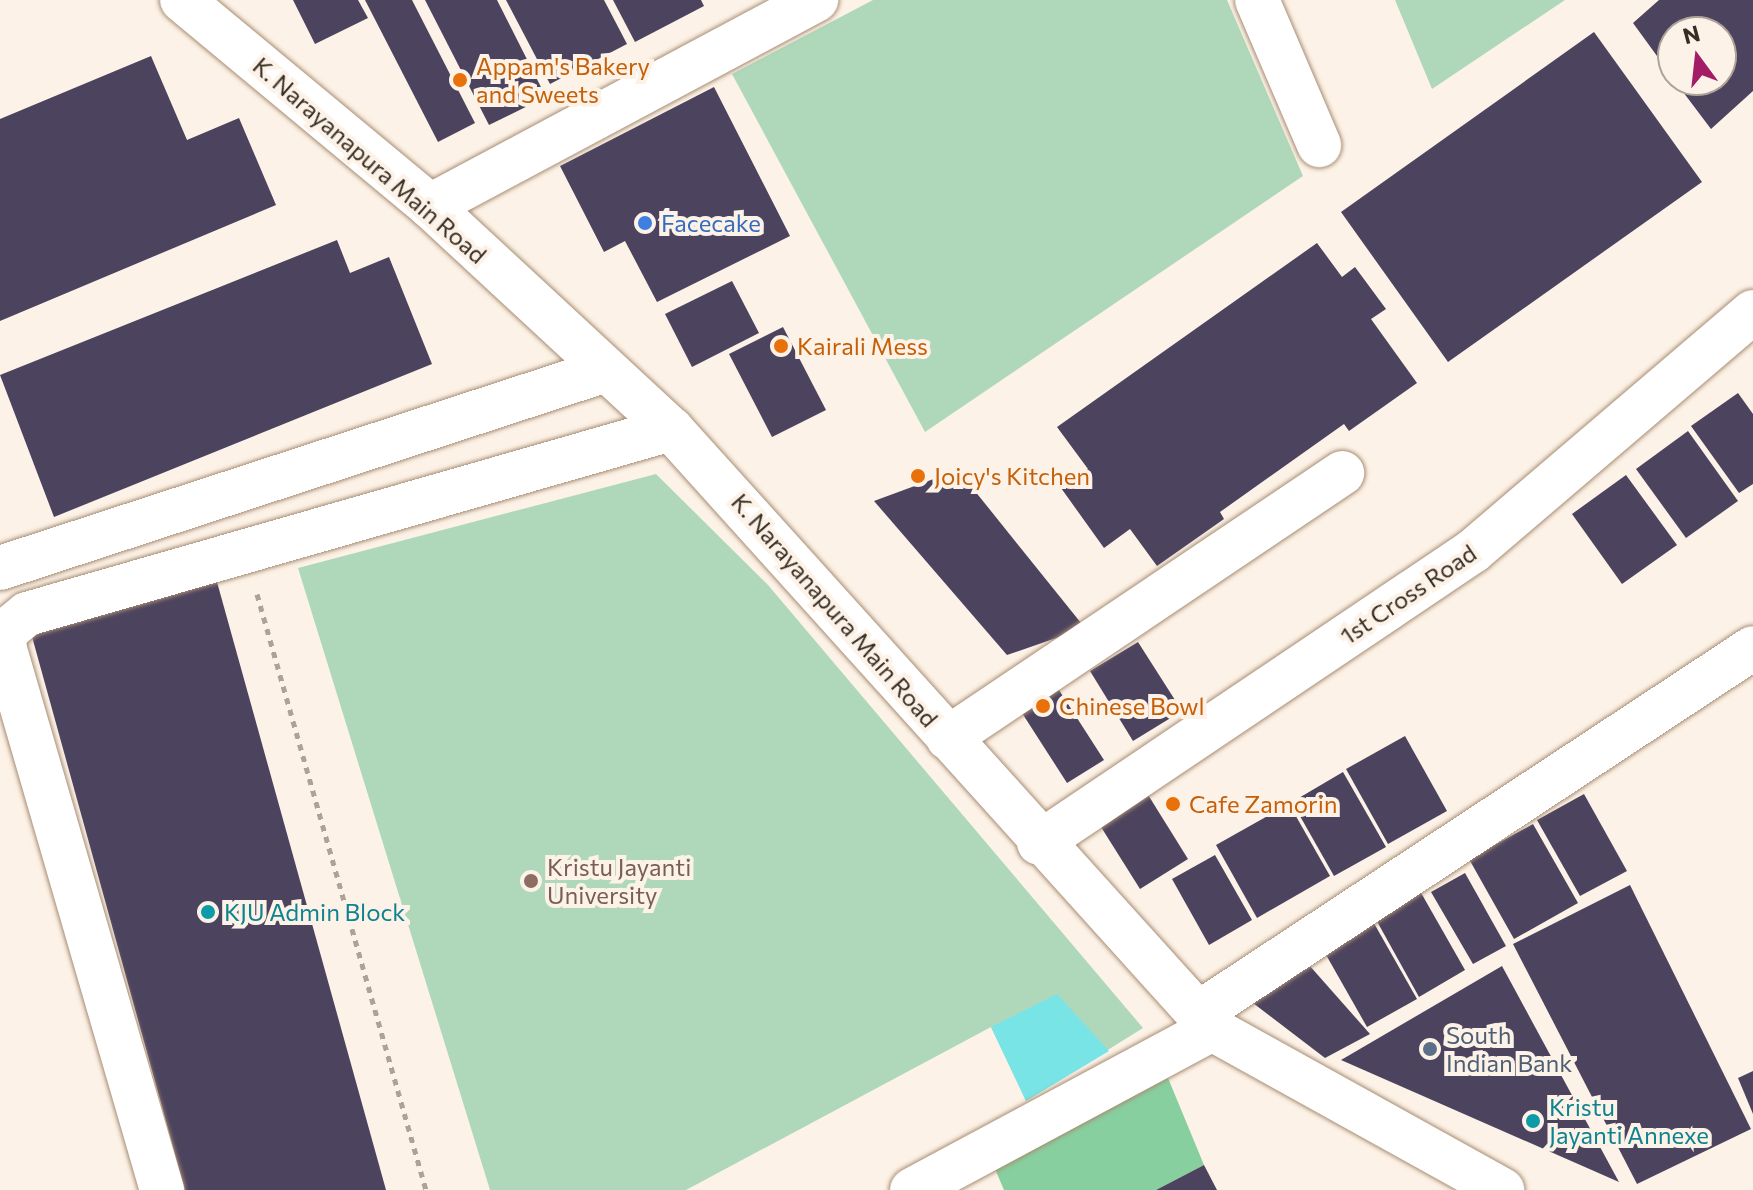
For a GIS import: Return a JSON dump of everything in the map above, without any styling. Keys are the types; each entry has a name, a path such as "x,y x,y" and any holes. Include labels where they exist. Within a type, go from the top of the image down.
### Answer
{"street":[{"name":"K. Narayanapura Main Road","path":"182,0 430,206 603,371 671,429 769,532 1039,843 1206,1021 1502,1190"},
{"path":"430,206 816,0"},
{"path":"1257,0 1319,145"},
{"name":"1st Cross Road","path":"1039,843 1473,551 1753,312"},
{"path":"0,568 603,371"},
{"path":"162,1190 4,646 6,631 27,614 671,429"},
{"path":"948,738 1342,473"},
{"path":"912,1190 1206,1021 1753,648"}],"path":[{"path":"245,551 426,1190"}],"green space":[{"path":"873,0 1227,0 1303,176 925,432 732,74"},
{"path":"1395,0 1565,0 1432,89"},
{"path":"656,474 768,585 1143,1028 1026,1101 991,1027 686,1190 490,1190 298,568"},
{"path":"1168,1078 1204,1165 1156,1190 1004,1190 995,1169"}],"water":[{"path":"1057,994 1109,1051 1026,1101 991,1027"}],"building":[{"path":"293,0 358,0 368,18 315,44"},
{"path":"365,0 412,0 475,123 438,142"},
{"path":"425,0 497,0 546,97 489,125"},
{"path":"506,0 604,0 627,44 550,84"},
{"path":"613,0 701,0 704,6 635,42"},
{"path":"1659,0 1753,0 1753,91 1711,129 1686,96 1737,96 1737,16 1657,16 1657,56 1633,23"},
{"path":"1594,32 1702,182 1448,362 1341,212"},
{"path":"151,56 187,140 239,118 276,205 0,321 0,119"},
{"path":"714,87 790,236 657,302 625,241 604,252 560,166"},
{"path":"337,240 350,273 389,257 432,364 54,517 0,375"},
{"path":"1317,243 1342,277 1355,267 1386,309 1371,319 1417,383 1349,431 1344,424 1220,512 1224,519 1157,566 1130,529 1104,548 1061,488 1088,469 1057,427"},
{"path":"732,281 759,333 692,367 665,314"},
{"path":"783,327 826,410 772,437 729,354"},
{"path":"1738,393 1753,414 1753,484 1739,493 1691,426"},
{"path":"1688,431 1738,501 1686,538 1636,469"},
{"path":"958,470 1085,628 1007,655 874,501"},
{"path":"1626,475 1677,545 1622,584 1572,514"},
{"name":"KJU Admin Block","path":"217,582 386,1190 185,1190 31,633"},
{"path":"1138,642 1182,711 1133,741 1090,671"},
{"path":"1059,690 1104,760 1067,783 1022,713"},
{"path":"1405,736 1447,811 1388,844 1346,769"},
{"path":"1343,772 1386,847 1334,876 1292,802"},
{"path":"1145,790 1188,859 1140,889 1096,819"},
{"path":"1584,794 1627,871 1580,896 1537,820"},
{"path":"1289,804 1330,876 1257,918 1216,845"},
{"path":"1533,824 1578,903 1514,939 1469,859"},
{"path":"1215,855 1252,920 1209,945 1172,879"},
{"path":"1465,873 1506,946 1473,964 1431,892"},
{"path":"1630,885 1751,1129 1637,1184 1513,944"},
{"path":"1420,891 1465,970 1419,997 1374,916"},
{"path":"1371,918 1417,999 1367,1027 1321,946"},
{"path":"1309,965 1370,1034 1325,1058 1249,1000"},
{"name":"Kristu Jayanti Annexe","path":"1502,966 1619,1182 1341,1060"},
{"path":"1753,1071 1753,1114 1738,1078"},
{"path":"1204,1165 1217,1190 1156,1190"}],"place":[{"name":"Appam's Bakery and Sweets","path":"460,80"},
{"name":"Facecake","path":"645,223"},
{"name":"Kairali Mess","path":"781,346"},
{"name":"Joicy's Kitchen","path":"918,476"},
{"name":"Chinese Bowl","path":"1043,706"},
{"name":"Cafe Zamorin","path":"1173,804"},
{"name":"Kristu Jayanti University","path":"531,881"},
{"name":"KJU Admin Block","path":"208,912"},
{"name":"South Indian Bank","path":"1430,1049"},
{"name":"Kristu Jayanti Annexe","path":"1533,1121"}]}
